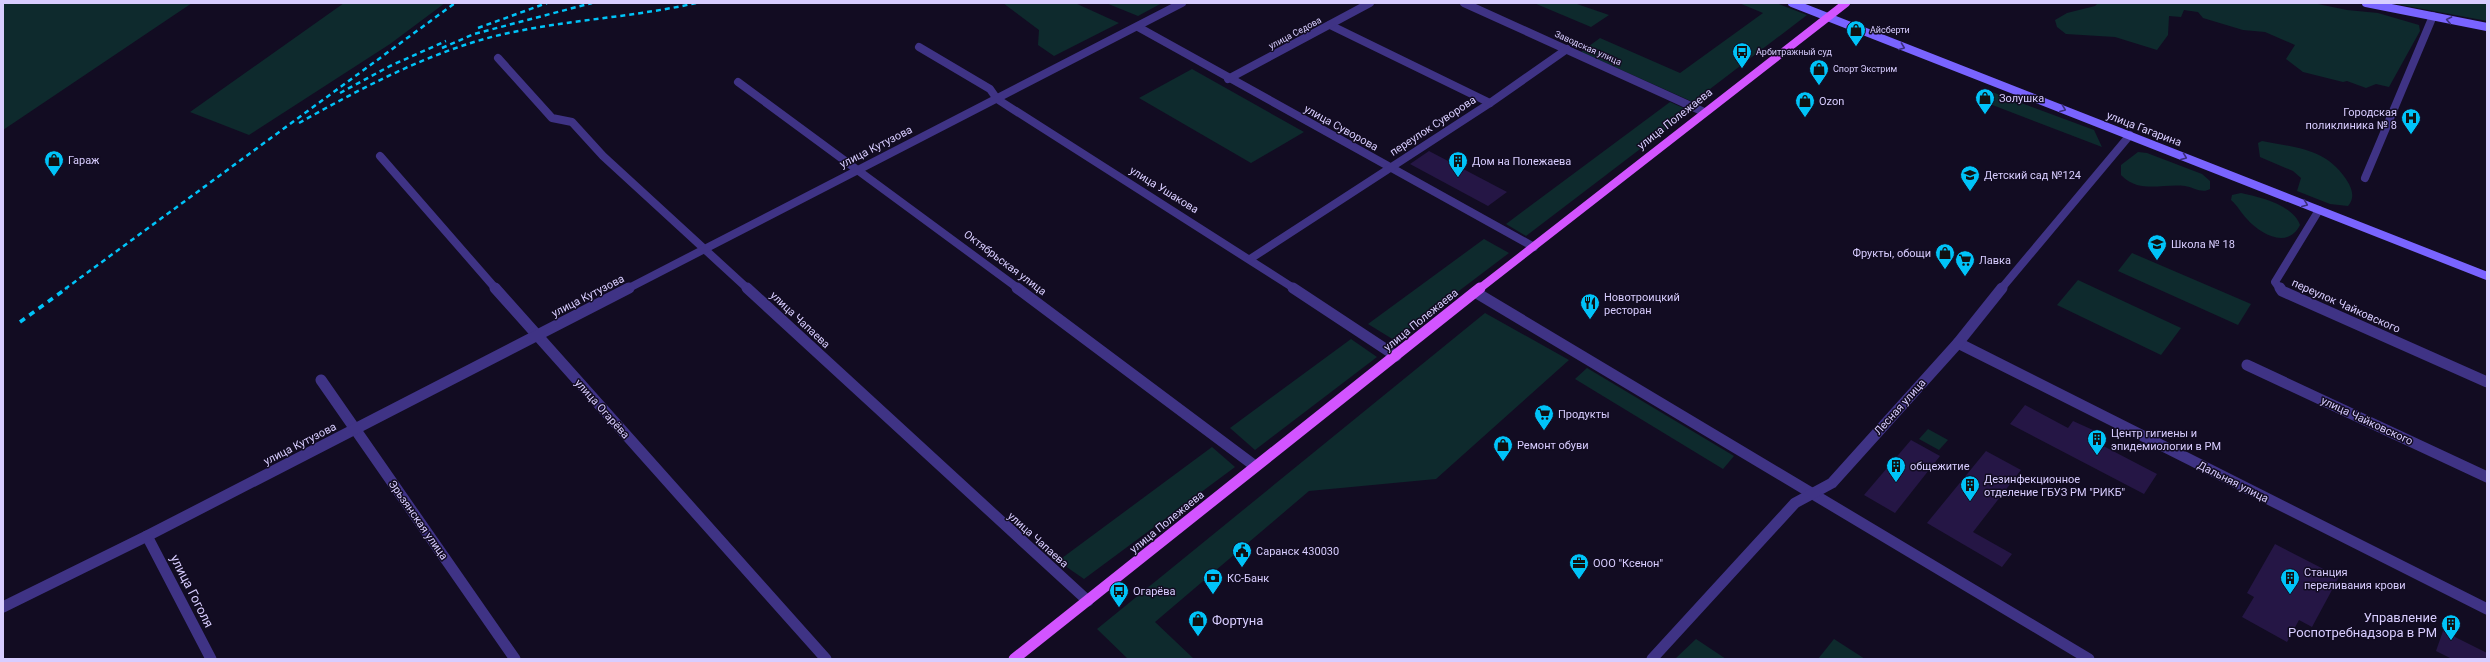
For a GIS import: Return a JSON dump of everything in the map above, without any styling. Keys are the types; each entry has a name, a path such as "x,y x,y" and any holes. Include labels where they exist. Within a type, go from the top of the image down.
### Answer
{"main road":[{"name":"улица Гагарина","path":"1792,3 2487,276"},
{"name":"улица Полежаева","path":"1014,659 1255,466 1396,356 1474,292 1534,247 1704,112 1846,3"},
{"path":"2366,3 2487,27"}],"street":[{"name":"улица Кутузова","path":"3,607 147,536 859,169 997,100 1182,3"},
{"name":"улица Седова","path":"1228,79 1370,3"},
{"name":"Заводская улица","path":"1464,3 1704,112"},
{"path":"2365,178 2433,16"},
{"path":"1330,25 1490,103"},
{"name":"улица Суворова","path":"1138,27 1228,79 1534,247"},
{"name":"улица Ушакова","path":"919,47 990,89 997,100 1250,259 1396,356"},
{"name":"переулок Суворова","path":"1250,259 1389,167 1490,103 1567,50"},
{"name":"улица Чапаева","path":"498,58 552,118 572,122 603,156 1088,601"},
{"name":"Октябрьская улица","path":"738,82 859,169 1255,466"},
{"name":"Лесная улица","path":"1652,659 1795,503 1815,494 1832,483 1958,343 1992,300 2130,135"},
{"name":"улица Огарёва","path":"380,156 536,336 826,659"},
{"name":"переулок Чайковского","path":"2319,210 2275,282 2277,286 2282,291 2487,382"},
{"path":"1474,292 1815,494 2089,659"},
{"name":"Дальняя улица","path":"1958,343 2487,609"},
{"name":"улица Чайковского","path":"2247,365 2487,476"},
{"name":"Эрьзянская улица","path":"321,380 515,659"},
{"name":"улица Гоголя","path":"147,536 211,659"}],"green space":[{"path":"3,3 192,3 3,130"},
{"path":"344,3 445,3 390,44 249,135 190,112"},
{"path":"1003,3 1075,3 1119,23 1054,56 1038,45 1039,30"},
{"path":"1106,3 1162,3 1138,16"},
{"path":"1534,3 1574,3 1609,15 1591,27"},
{"path":"1739,3 1776,3 1807,15 1693,102 1581,52 1600,38 1680,73 1763,13"},
{"path":"2098,3 2313,3 2347,10 2378,13 2419,25 2420,31 2389,87 2376,84 2366,88 2347,81 2343,82 2303,72 2286,59 2295,45 2265,32 2243,30 2203,18 2198,12 2184,10 2181,17 2169,16 2168,35 2157,50 2115,37 2066,34 2057,27 2055,20 2067,13 2095,6"},
{"path":"2391,3 2487,3 2487,21"},
{"path":"1192,69 1304,132 1251,163 1139,98"},
{"path":"1992,92 2094,130 2102,147 1982,101"},
{"path":"1670,102 1690,111 1526,236 1506,224"},
{"path":"2262,141 2300,148 2322,157 2332,164 2341,172 2349,184 2352,195 2348,206 2330,204 2297,191 2301,178 2293,171 2260,157 2258,143"},
{"path":"2138,152 2147,153 2202,174 2210,181 2210,189 2201,191 2179,186 2143,186 2131,182 2121,175 2121,165"},
{"path":"2241,193 2275,203 2283,207 2296,218 2300,225 2295,232 2282,238 2267,234 2253,225 2231,200 2232,195"},
{"path":"1484,239 1509,253 1394,340 1368,324"},
{"path":"2132,253 2251,304 2238,325 2118,271"},
{"path":"2078,280 2181,328 2161,355 2057,305"},
{"path":"1485,313 1569,360 1436,479 1309,491 1155,622 1194,659 1128,659 1097,629"},
{"path":"1351,339 1377,357 1255,450 1230,428"},
{"path":"1587,368 1734,456 1723,469 1575,379"},
{"path":"1928,429 1948,440 1939,450 1919,439"},
{"path":"1212,447 1235,467 1084,579 1058,561"},
{"path":"1696,639 1726,659 1675,659"},
{"path":"1834,639 1865,659 1818,659"}],"building":[{"name":"Дом на Полежаева","path":"1429,151 1507,192 1488,206 1410,164"},
{"name":"Центр гигиены и эпидемиологии в РМ","path":"2025,405 2068,428 2073,421 2093,430 2088,438 2157,474 2144,494 2010,424"},
{"name":"общежитие","path":"1911,440 1940,456 1895,513 1864,495"},
{"name":"Дезинфекционное отделение ГБУЗ РМ \"РИКБ\"","path":"1986,451 2021,470 1973,532 2012,554 2002,567 1927,523"},
{"name":"Станция переливания крови","path":"2275,544 2339,577 2312,627 2299,620 2287,642 2242,617 2254,597 2247,593"},
{"name":"Управление Роспотребнадзора в РМ","path":"2443,631 2487,653 2487,659 2452,659 2436,651"}],"railway":[{"path":"65,289 455,3"},
{"path":"478,28 547,3"},
{"path":"442,48 474,34 592,3"},
{"path":"299,123 366,87 412,65 484,39 563,23 643,13 696,3"},
{"path":"340,93 390,66 446,41"},
{"path":"20,322 67,288"}],"place":[{"name":"Айсберти","path":"1856,47"},
{"name":"Арбитражный суд","path":"1742,69"},
{"name":"Спорт Экстрим","path":"1819,86"},
{"name":"Золушка","path":"1985,115"},
{"name":"Ozon","path":"1805,118"},
{"name":"Городская поликлиника № 8","path":"2411,135"},
{"name":"Гараж","path":"54,177"},
{"name":"Дом на Полежаева","path":"1458,178"},
{"name":"Детский сад №124","path":"1970,192"},
{"name":"Школа № 18","path":"2157,261"},
{"name":"Фрукты, обощи","path":"1945,270"},
{"name":"Лавка","path":"1965,277"},
{"name":"Новотроицкий ресторан","path":"1590,320"},
{"name":"Продукты","path":"1544,431"},
{"name":"Центр гигиены и эпидемиологии в РМ","path":"2097,456"},
{"name":"Ремонт обуви","path":"1503,462"},
{"name":"общежитие","path":"1896,483"},
{"name":"Дезинфекционное отделение ГБУЗ РМ \"РИКБ\"","path":"1970,502"},
{"name":"Саранск 430030","path":"1242,568"},
{"name":"ООО \"Ксенон\"","path":"1579,580"},
{"name":"КС-Банк","path":"1213,595"},
{"name":"Станция переливания крови","path":"2290,595"},
{"name":"Огарёва","path":"1119,608"},
{"name":"Фортуна","path":"1198,637"},
{"name":"Управление Роспотребнадзора в РМ","path":"2451,641"}]}
